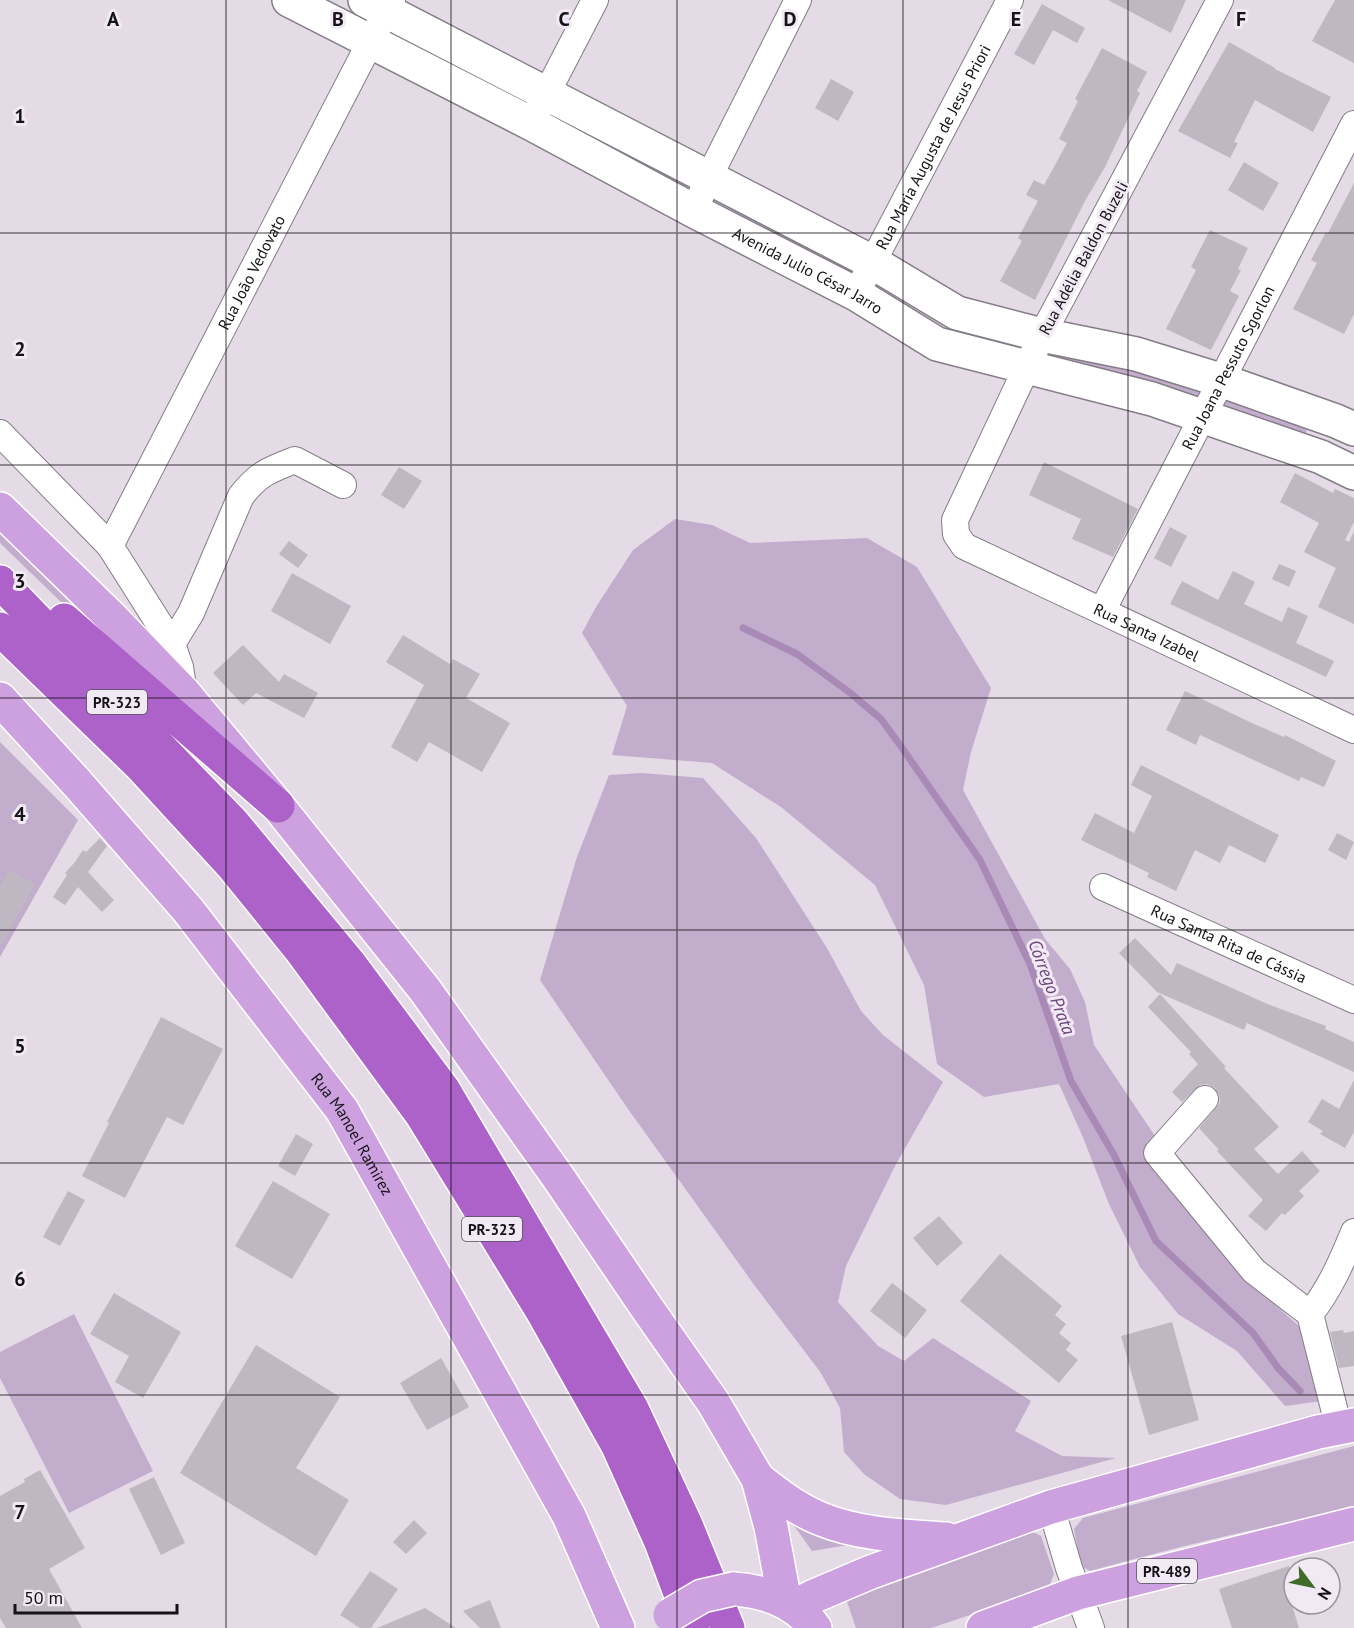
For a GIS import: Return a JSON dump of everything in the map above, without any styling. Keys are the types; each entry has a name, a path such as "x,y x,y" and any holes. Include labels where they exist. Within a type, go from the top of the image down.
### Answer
{"highway":[{"path":"4,586 37,597 278,806"},
{"name":"PR-323","path":"4,586 233,823 350,964 443,1089 632,1410 686,1526 728,1628"},
{"name":"PR-323","path":"0,628 142,767 232,865 300,949 422,1115 541,1309 618,1446 661,1542 675,1624"}],"main road":[{"path":"0,509 110,615 184,693 425,990 713,1402 758,1479 798,1612"},
{"name":"Rua Manoel Ramirez","path":"0,699 188,910 342,1110 569,1516 618,1628"},
{"path":"798,1612 850,1580 1051,1507 1318,1432 1347,1426"},
{"path":"758,1479 800,1509 838,1525 897,1536 957,1540"},
{"name":"PR-489","path":"983,1628 1078,1593 1354,1524"},
{"path":"675,1624 702,1596 733,1590 751,1590 769,1594 798,1612"}],"street":[{"name":"Avenida Julio César Jarro","path":"289,0 856,294 938,344 1152,399 1321,457 1354,473"},
{"path":"532,124 545,94 595,0"},
{"path":"694,211 798,0"},
{"name":"Rua Maria Augusta de Jesus Priori","path":"856,294 1010,0"},
{"name":"Rua Adélia Baldon Buzeli","path":"955,520 1042,335 1220,0"},
{"name":"Rua João Vedovato","path":"110,546 371,42 381,4"},
{"path":"381,4 545,94 872,262 957,313 1042,335 1136,354 1220,380 1345,425 1321,457"},
{"name":"Rua Joana Pessuto Sgorlon","path":"1102,611 1354,124"},
{"path":"0,433 110,546 172,644 180,666 184,693"},
{"path":"172,644 191,612 241,496 252,481 272,469 295,460 342,485"},
{"name":"Rua Santa Izabel","path":"955,520 956,534 964,546 1354,730"},
{"name":"Rua Santa Rita de Cássia","path":"1103,887 1354,1000"},
{"path":"1205,1100 1157,1153 1254,1270 1311,1314 1347,1426"},
{"path":"1311,1314 1329,1288 1354,1232"},
{"path":"1051,1507 1091,1628"}],"shaded area":[{"path":"552,108 687,180 682,188 548,116"},
{"path":"718,188 852,262 846,274 712,199"},
{"path":"1059,343 1206,387 1202,400 1055,356"},
{"path":"1227,393 1308,427 1304,438 1222,407"},
{"path":"675,519 712,525 750,543 867,538 917,567 991,688 971,752 963,790 1045,939 1070,969 1085,1002 1094,1045 1157,1139 1144,1154 1156,1174 1253,1285 1308,1334 1322,1401 1285,1406 1237,1351 1178,1314 1140,1267 1109,1204 1059,1084 984,1097 937,1064 924,985 875,885 781,807 712,763 612,755 627,706 582,633 633,550"},
{"path":"0,524 158,685 90,630 0,543"},
{"path":"0,742 78,820 0,957"},
{"path":"642,773 703,778 756,838 827,948 861,1011 883,1035 943,1082 896,1164 846,1266 838,1302 878,1346 904,1361 933,1338 1031,1401 1015,1431 1062,1456 1116,1458 946,1505 900,1499 864,1474 844,1452 840,1408 821,1373 755,1286 628,1109 540,980 577,857 609,775"},
{"path":"74,1314 153,1471 69,1513 0,1378 0,1352"},
{"path":"1354,1446 1354,1510 1221,1537 1090,1571 1081,1566 1074,1529 1083,1518"},
{"path":"785,1513 872,1541 812,1551"},
{"path":"1021,1526 1041,1536 1054,1574 1048,1589 931,1628 856,1628 844,1593"}],"building":[{"path":"1108,0 1186,0 1171,33"},
{"path":"1335,0 1354,0 1354,63 1312,41"},
{"path":"1042,4 1085,28 1077,43 1053,30 1034,65 1014,54"},
{"path":"1229,42 1275,69 1331,97 1313,132 1255,100 1234,142 1238,143 1230,158 1178,131"},
{"path":"1102,48 1147,72 1137,91 1140,93 1105,167 1085,201 1035,300 1000,281 1022,241 1018,238 1038,201 1026,195 1034,180 1044,185 1067,143 1059,139 1078,101 1075,99"},
{"path":"831,79 854,92 838,121 815,108"},
{"path":"1244,162 1279,183 1263,211 1228,190"},
{"path":"1354,183 1354,314 1344,334 1293,309 1317,263 1311,260"},
{"path":"1210,230 1248,248 1238,269 1241,270 1230,291 1239,296 1211,350 1166,329 1196,270 1191,267"},
{"path":"1044,462 1138,509 1113,557 1072,539 1081,519 1029,495"},
{"path":"399,467 422,481 404,509 381,495"},
{"path":"1295,473 1333,493 1335,489 1354,498 1354,522 1345,540 1349,542 1354,531 1354,624 1318,607 1336,568 1304,552 1319,523 1280,502"},
{"path":"1170,527 1187,536 1171,567 1154,558"},
{"path":"289,541 308,555 298,568 279,554"},
{"path":"1279,564 1296,571 1289,587 1272,579"},
{"path":"1233,571 1255,582 1244,604 1282,622 1288,607 1308,616 1296,643 1334,661 1326,677 1170,604 1182,581 1218,600"},
{"path":"292,573 351,606 330,644 271,611"},
{"path":"403,635 450,664 453,659 480,674 466,698 510,723 482,772 429,742 417,762 391,747 424,685 386,662"},
{"path":"243,645 279,682 284,674 318,693 304,718 256,693 243,705 213,673"},
{"path":"1185,691 1252,723 1284,737 1285,735 1336,761 1324,787 1301,777 1299,781 1200,735 1196,745 1166,730"},
{"path":"1141,765 1279,835 1265,863 1229,845 1220,863 1195,850 1176,891 1147,877 1149,873 1081,840 1095,813 1134,833 1152,796 1131,785"},
{"path":"1337,833 1354,842 1346,860 1328,850"},
{"path":"100,838 107,846 88,872 114,900 102,912 78,887 65,905 53,897 67,875 65,873 83,850 86,852"},
{"path":"9,870 35,884 0,947 0,887"},
{"path":"1135,938 1171,975 1177,963 1265,1003 1326,1026 1325,1029 1354,1042 1354,1072 1247,1023 1244,1030 1157,992 1119,953"},
{"path":"1160,994 1279,1127 1254,1149 1278,1174 1302,1151 1320,1171 1299,1191 1304,1196 1285,1215 1282,1213 1266,1231 1248,1216 1263,1200 1217,1151 1219,1150 1199,1128 1220,1103 1215,1088 1207,1084 1200,1085 1182,1102 1172,1092 1198,1064 1189,1054 1191,1052 1148,1007"},
{"path":"161,1017 223,1049 183,1125 167,1117 125,1198 82,1176"},
{"path":"1354,1080 1354,1132 1345,1148 1320,1134 1323,1131 1308,1122 1322,1099 1339,1109"},
{"path":"296,1134 313,1144 295,1176 278,1166"},
{"path":"273,1181 330,1214 292,1279 235,1246"},
{"path":"68,1191 85,1200 60,1246 43,1237"},
{"path":"939,1216 963,1243 937,1266 913,1238"},
{"path":"1000,1254 1062,1306 1055,1315 1066,1324 1059,1333 1071,1343 1066,1350 1078,1360 1059,1383 960,1301"},
{"path":"892,1283 927,1310 905,1338 870,1311"},
{"path":"114,1293 181,1332 143,1398 115,1382 129,1356 90,1334"},
{"path":"1172,1322 1199,1420 1149,1435 1121,1336"},
{"path":"1343,1330 1344,1333 1354,1331 1354,1366 1339,1368 1330,1332"},
{"path":"256,1345 340,1397 296,1468 349,1500 316,1556 180,1473"},
{"path":"441,1358 469,1407 427,1430 400,1383"},
{"path":"40,1470 85,1548 49,1569 82,1628 6,1628 0,1618 0,1496 25,1482 24,1479"},
{"path":"154,1477 185,1543 161,1555 129,1489"},
{"path":"414,1520 427,1533 406,1554 393,1542"},
{"path":"1282,1568 1282,1616 1295,1616 1299,1628 1232,1628 1219,1589"},
{"path":"370,1571 398,1589 371,1628 360,1628 340,1615"},
{"path":"490,1600 501,1628 480,1628 463,1611"},
{"path":"425,1608 456,1628 377,1628"}],"waterway":[{"name":"Córrego Prata","path":"743,628 797,654 849,692 881,719 900,745 980,860 1030,964 1071,1081 1114,1155 1156,1241 1253,1333 1278,1368 1300,1391"}]}
